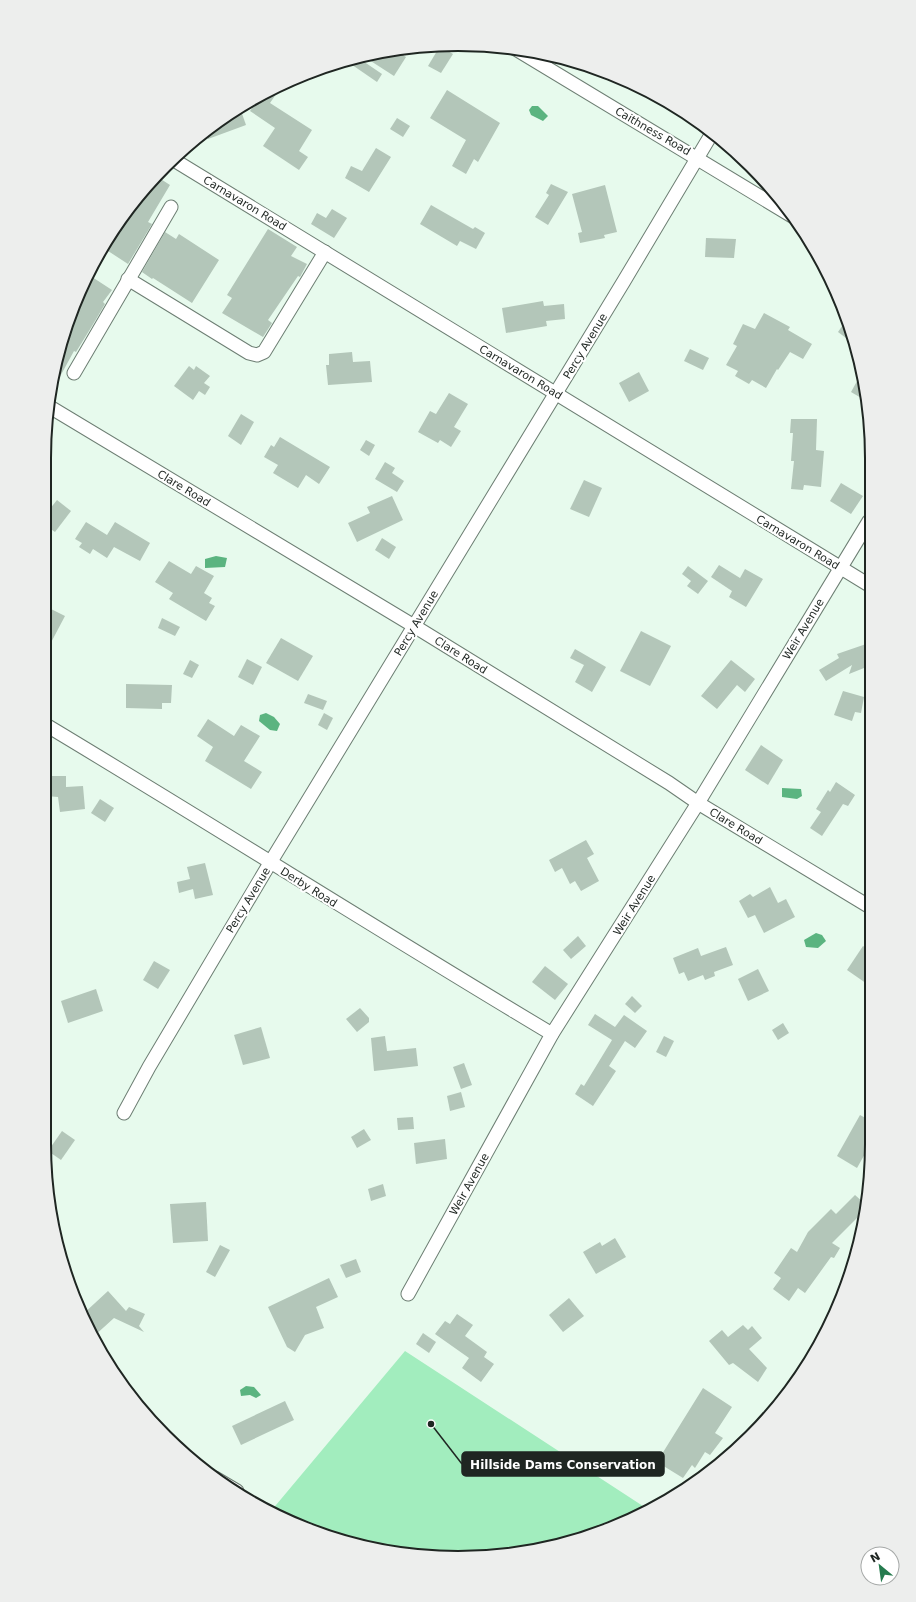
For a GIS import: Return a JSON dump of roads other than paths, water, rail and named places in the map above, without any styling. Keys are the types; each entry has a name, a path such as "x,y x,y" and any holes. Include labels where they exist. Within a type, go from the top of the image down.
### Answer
{"street":[{"name":"Caithness Road","path":"530,58 698,157 779,208"},
{"name":"Percy Avenue","path":"124,1113 149,1067 270,863 556,394 709,138"},
{"name":"Carnavaron Road","path":"178,163 865,583"},
{"path":"74,373 171,207"},
{"path":"128,279 249,353 257,355 264,352 326,252"},
{"name":"Clare Road","path":"54,409 414,626 669,783 698,803 865,904"},
{"name":"Weir Avenue","path":"408,1294 552,1034 698,803 865,527"},
{"name":"Derby Road","path":"51,728 552,1034"}],"place":[{"name":"Hillside Dams Conservation","path":"431,1424"}]}
